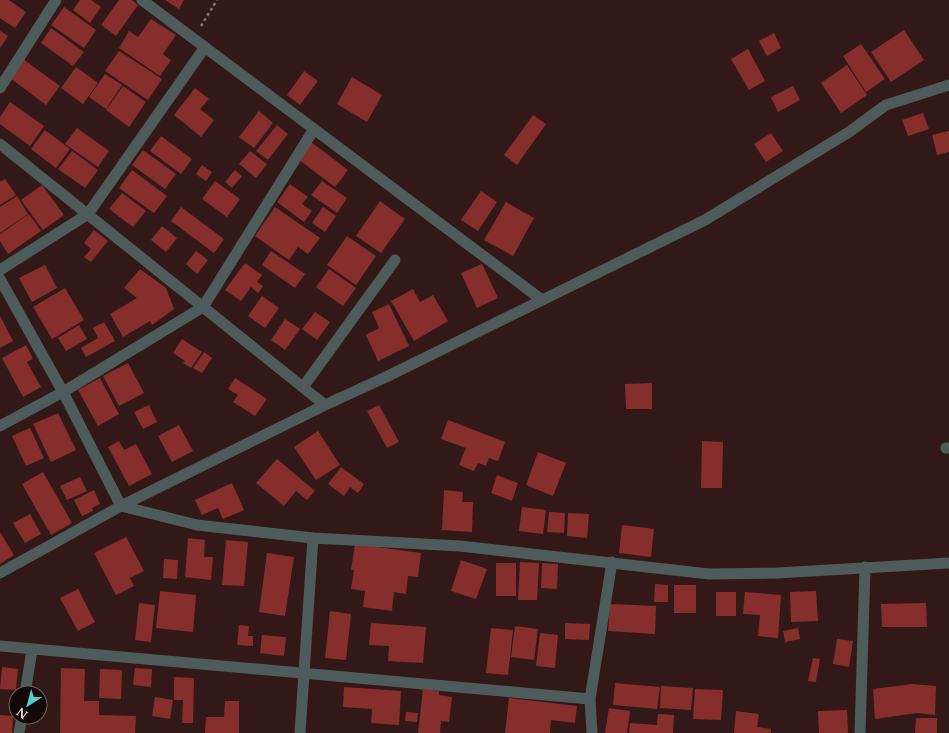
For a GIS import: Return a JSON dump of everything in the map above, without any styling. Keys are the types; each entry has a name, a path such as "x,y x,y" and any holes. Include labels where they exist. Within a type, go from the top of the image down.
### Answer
{"street":[{"path":"0,88 56,0"},
{"path":"142,0 542,300"},
{"path":"0,270 88,214 205,47"},
{"path":"0,573 120,506 705,220 849,132 886,105 949,84"},
{"path":"0,426 63,392 203,307 314,129"},
{"path":"0,144 324,405"},
{"path":"303,388 395,260"},
{"path":"0,279 63,392 120,506 197,525 313,538 460,546 709,574 778,573 949,563"},
{"path":"300,733 313,538"},
{"path":"592,733 590,699 612,562"},
{"path":"860,733 865,567"},
{"path":"0,646 590,699"},
{"path":"26,685 32,650"}],"path":[{"path":"194,39 218,0"}],"building":[{"path":"0,0 9,0 26,12 15,28 0,18"},
{"path":"80,0 91,0 101,7 90,23 73,10"},
{"path":"119,0 132,0 138,5 116,36 101,25"},
{"path":"165,0 184,0 179,9"},
{"path":"64,7 96,30 84,48 51,25"},
{"path":"151,19 176,35 163,54 171,60 160,76 119,48 129,31 138,37"},
{"path":"51,28 84,52 73,66 41,43"},
{"path":"904,30 924,60 891,82 871,52"},
{"path":"0,31 8,36 0,48"},
{"path":"774,33 781,48 767,56 759,41"},
{"path":"861,44 885,79 866,92 843,56"},
{"path":"748,49 765,81 749,90 731,59"},
{"path":"119,51 162,79 148,100 105,71"},
{"path":"23,59 60,86 46,105 10,78"},
{"path":"847,65 867,95 841,113 821,83"},
{"path":"76,67 98,83 83,104 61,88"},
{"path":"304,71 318,81 300,105 287,95"},
{"path":"105,74 122,85 106,109 89,97"},
{"path":"352,77 382,95 367,122 337,104"},
{"path":"123,86 146,102 129,127 106,110"},
{"path":"793,86 800,100 778,112 771,97"},
{"path":"195,88 209,99 200,109 214,120 201,137 174,115"},
{"path":"10,102 44,126 30,146 0,124 0,117"},
{"path":"259,111 273,123 254,148 239,137"},
{"path":"923,113 929,129 908,136 902,120"},
{"path":"533,115 546,124 517,165 504,155"},
{"path":"277,125 288,134 268,160 256,151"},
{"path":"77,128 109,151 98,167 65,144"},
{"path":"45,130 70,149 56,168 31,149"},
{"path":"949,131 949,152 937,155 932,135"},
{"path":"771,133 783,151 766,162 754,144"},
{"path":"161,136 192,159 181,174 150,151"},
{"path":"311,142 348,170 335,187 298,159"},
{"path":"143,150 176,174 165,189 132,165"},
{"path":"72,151 98,170 85,188 58,169"},
{"path":"250,151 267,164 256,178 239,164"},
{"path":"202,165 212,172 206,181 196,174"},
{"path":"132,170 167,196 154,213 119,188"},
{"path":"235,170 242,176 232,188 225,182"},
{"path":"5,179 16,195 0,205 0,182"},
{"path":"215,181 240,199 227,217 202,199"},
{"path":"322,181 347,198 337,213 311,195"},
{"path":"290,184 308,197 302,204 312,211 304,222 277,202"},
{"path":"42,185 64,215 43,230 21,200"},
{"path":"481,191 497,202 478,231 461,220"},
{"path":"122,193 146,211 133,227 109,209"},
{"path":"17,196 28,214 0,233 0,207"},
{"path":"380,201 405,219 381,253 356,236"},
{"path":"506,202 534,218 513,256 484,240"},
{"path":"181,207 224,239 214,253 171,221"},
{"path":"275,207 320,238 308,254 298,247 289,260 255,236"},
{"path":"323,207 336,216 325,232 312,223"},
{"path":"29,214 41,231 8,254 0,241 0,234"},
{"path":"162,226 177,238 166,252 151,240"},
{"path":"94,230 108,241 91,262 84,257 91,249 84,243"},
{"path":"347,236 376,256 356,285 327,265"},
{"path":"196,251 208,260 197,274 186,264"},
{"path":"271,251 305,274 295,288 262,265"},
{"path":"245,263 262,275 257,282 263,286 258,293 251,287 241,301 225,290"},
{"path":"482,264 498,298 477,308 461,273"},
{"path":"45,265 57,288 32,302 19,278"},
{"path":"140,269 166,288 174,309 152,325 150,321 123,337 110,314 137,298 124,288"},
{"path":"329,269 356,288 343,306 316,287"},
{"path":"65,288 84,320 52,339 33,307"},
{"path":"413,289 420,302 433,295 448,321 414,341 391,301"},
{"path":"262,296 279,308 265,328 248,316"},
{"path":"389,304 409,346 378,361 366,335 379,328 372,312"},
{"path":"315,312 330,322 317,340 302,329"},
{"path":"0,316 13,341 0,348"},
{"path":"285,319 300,329 285,350 271,340"},
{"path":"104,322 115,341 86,357 81,348 98,338 93,328"},
{"path":"79,325 87,339 66,351 58,338"},
{"path":"182,339 202,352 191,368 183,363 185,361 173,353"},
{"path":"26,345 33,359 27,362 41,387 23,397 2,358"},
{"path":"204,352 212,358 202,373 193,368"},
{"path":"128,363 144,393 119,406 103,376"},
{"path":"100,378 119,414 98,426 78,390"},
{"path":"235,378 267,399 255,416 233,402 238,395 228,389"},
{"path":"652,383 652,409 626,409 625,384"},
{"path":"149,405 157,422 143,429 134,412"},
{"path":"379,405 399,442 387,448 367,411"},
{"path":"58,413 76,450 51,462 33,424"},
{"path":"448,420 505,442 498,461 489,458 486,466 478,463 474,471 459,465 466,448 441,439"},
{"path":"179,425 193,451 172,462 158,436"},
{"path":"30,428 44,458 26,466 12,436"},
{"path":"318,431 340,465 316,480 294,447"},
{"path":"119,441 124,450 136,444 152,474 129,486 108,447"},
{"path":"702,441 723,442 722,488 701,488"},
{"path":"538,452 566,463 553,496 526,485"},
{"path":"277,459 315,491 307,500 296,491 284,506 256,483"},
{"path":"341,467 364,484 358,493 350,487 344,496 328,484"},
{"path":"43,472 72,523 51,535 22,484"},
{"path":"497,475 518,483 512,501 491,493"},
{"path":"80,477 87,491 67,500 60,486"},
{"path":"232,483 244,510 223,519 218,508 202,515 195,500"},
{"path":"94,490 100,504 92,508 93,511 82,516 74,500"},
{"path":"444,490 463,492 462,502 473,502 472,532 442,530"},
{"path":"522,507 546,510 543,534 519,531"},
{"path":"549,512 565,513 564,533 547,532"},
{"path":"568,513 589,514 587,538 567,536"},
{"path":"30,514 41,534 25,543 13,523"},
{"path":"622,525 654,529 651,557 619,553"},
{"path":"0,532 14,555 0,564"},
{"path":"126,537 144,571 130,578 134,586 116,595 94,553"},
{"path":"188,538 205,540 204,557 213,557 211,580 185,577"},
{"path":"226,540 248,542 244,586 222,585"},
{"path":"355,544 421,553 418,577 408,576 406,594 394,592 392,611 363,607 365,591 351,589 354,570 351,570"},
{"path":"267,553 294,557 285,616 259,612"},
{"path":"164,559 178,560 177,579 163,578"},
{"path":"461,560 487,569 476,599 451,591"},
{"path":"520,562 539,563 537,600 518,600"},
{"path":"496,563 516,563 516,596 496,596"},
{"path":"542,563 558,564 557,589 541,588"},
{"path":"655,584 668,585 668,602 654,602"},
{"path":"674,585 696,585 696,613 674,613"},
{"path":"78,589 95,622 78,631 60,598"},
{"path":"160,591 196,595 193,632 156,628"},
{"path":"816,591 818,621 791,622 790,592"},
{"path":"716,592 736,592 736,616 716,616"},
{"path":"745,592 781,595 778,638 758,636 760,615 743,614"},
{"path":"139,603 155,605 151,642 135,640"},
{"path":"926,603 927,627 882,627 881,604"},
{"path":"610,604 656,606 655,634 608,631"},
{"path":"330,611 351,614 346,660 325,658"},
{"path":"371,623 426,627 423,663 388,661 389,646 369,645"},
{"path":"565,623 590,624 589,640 565,639"},
{"path":"239,625 249,626 248,636 253,636 253,646 237,645"},
{"path":"515,626 538,629 534,660 511,657"},
{"path":"491,628 513,630 508,675 486,673"},
{"path":"798,628 800,639 785,642 783,631"},
{"path":"540,633 558,635 555,668 536,666"},
{"path":"262,635 286,637 284,656 260,653"},
{"path":"837,639 853,641 849,667 833,664"},
{"path":"813,658 820,659 816,682 808,681"},
{"path":"2,667 18,669 16,685 8,685 8,690 0,689"},
{"path":"61,668 85,669 84,701 99,701 99,715 136,716 135,733 60,733"},
{"path":"135,668 152,669 151,687 133,685"},
{"path":"100,669 122,670 121,699 99,698"},
{"path":"174,677 194,678 193,723 182,723 183,700 174,700"},
{"path":"615,683 660,687 657,709 613,705"},
{"path":"912,684 936,686 935,715 917,713 875,719 873,689"},
{"path":"661,686 693,688 691,710 660,708"},
{"path":"344,687 401,691 399,725 371,723 372,709 343,707"},
{"path":"423,689 439,691 439,695 452,697 449,722 441,721 440,733 418,733"},
{"path":"695,689 723,690 721,720 693,719"},
{"path":"155,697 173,700 170,719 152,716"},
{"path":"509,698 577,706 575,723 551,720 550,733 505,733"},
{"path":"225,701 239,701 239,733 205,733 206,717 224,717"},
{"path":"609,708 630,711 627,733 605,733"},
{"path":"847,710 848,733 819,733 818,711"},
{"path":"736,711 759,714 757,727 771,729 771,733 734,733"},
{"path":"406,712 418,713 417,722 405,721"},
{"path":"658,714 674,715 673,733 629,733 630,723 657,725"},
{"path":"0,715 8,716 8,725 12,725 12,733 0,733"},
{"path":"916,718 937,718 937,733 915,733"}]}
